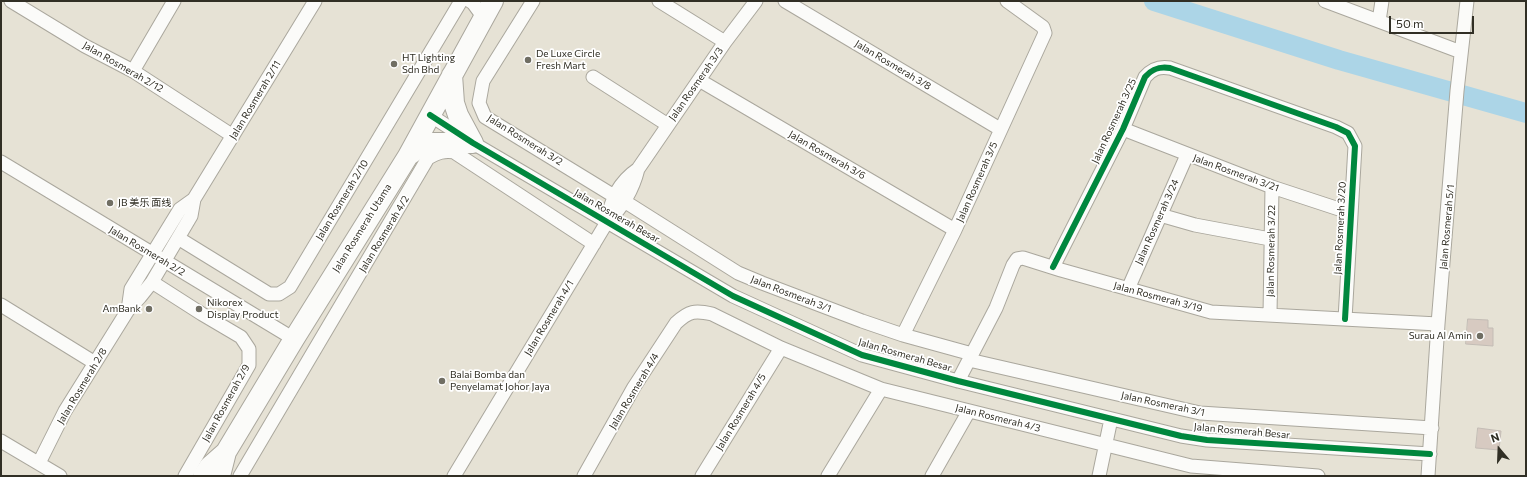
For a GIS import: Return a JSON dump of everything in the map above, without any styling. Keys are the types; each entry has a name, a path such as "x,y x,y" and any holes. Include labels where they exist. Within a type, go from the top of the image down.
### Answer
{"main road":[{"name":"Jalan Rosmerah Utama","path":"220,476 226,452 294,339 408,156 488,9"},
{"path":"408,156 426,143 472,143 456,109 452,74"},
{"name":"Jalan Rosmerah Utama","path":"203,476 209,467 226,452"}],"street":[{"name":"Jalan Rosmerah 2/12","path":"11,1 85,46 133,71 233,136"},
{"path":"133,71 174,1"},
{"name":"Jalan Rosmerah 2/11","path":"158,258 178,238 191,216 194,199 315,1"},
{"name":"Jalan Rosmerah 2/10","path":"178,238 268,294 279,294 290,287 461,1"},
{"path":"470,1 488,9"},
{"name":"Jalan Rosmerah 3/2","path":"533,1 483,81 479,103 485,117 619,198"},
{"path":"659,1 725,42"},
{"name":"Jalan Rosmerah 3/3","path":"607,222 609,208 619,198 627,176 638,169 725,42 756,1"},
{"name":"Jalan Rosmerah 3/8","path":"786,1 1000,129"},
{"name":"Jalan Rosmerah 3/5","path":"903,335 955,230 1044,33 1043,27 1007,1"},
{"path":"1324,1 1379,20 1461,52"},
{"path":"1379,20 1382,1"},
{"name":"Jalan Rosmerah 5/1","path":"1428,476 1438,324 1457,91 1467,1"},
{"name":"Jalan Rosmerah 3/25","path":"1053,267 1123,130 1145,77 1150,71 1163,67 1170,68 1343,130 1348,133 1352,139"},
{"path":"593,77 668,125"},
{"name":"Jalan Rosmerah 3/6","path":"699,80 955,230"},
{"name":"Jalan Rosmerah Besar","path":"430,115 472,143 733,296 871,358 1181,436 1207,440 1430,454"},
{"name":"Jalan Rosmerah 3/21","path":"1123,130 1272,187 1351,213"},
{"name":"Jalan Rosmerah 3/20","path":"1345,319 1355,146 1352,139"},
{"name":"Jalan Rosmerah 4/2","path":"240,476 428,158 436,153 447,151 454,152 594,244"},
{"name":"Jalan Rosmerah 3/24","path":"1128,289 1186,155"},
{"name":"Jalan Rosmerah 2/2","path":"1,162 294,339"},
{"name":"Jalan Rosmerah 3/22","path":"1270,315 1272,187"},
{"name":"Jalan Rosmerah 3/1","path":"619,198 738,273 903,335 971,357 1200,414 1432,428"},
{"name":"Jalan Rosmerah 2/11","path":"158,258 180,209 194,199"},
{"path":"1160,215 1195,225 1270,239"},
{"name":"Jalan Rosmerah 4/1","path":"455,476 607,222"},
{"name":"Jalan Rosmerah 2/8","path":"39,463 66,411 128,310 152,282 158,258"},
{"name":"Jalan Rosmerah 2/8","path":"128,310 131,289 158,258"},
{"name":"Jalan Rosmerah 3/19","path":"958,381 996,308 1013,265 1017,259 1023,258 1211,312 1438,324"},
{"name":"Jalan Rosmerah 2/9","path":"152,282 241,337 249,349 249,365 185,476"},
{"path":"1,305 95,363"},
{"name":"Jalan Rosmerah 4/3","path":"692,312 712,314 781,348 881,389 1192,466 1318,476"},
{"name":"Jalan Rosmerah 4/4","path":"584,476 634,387 676,323 683,316 692,312"},
{"name":"Jalan Rosmerah 4/5","path":"702,476 781,348"},
{"path":"828,476 881,389"},
{"path":"932,476 969,411"},
{"path":"1099,476 1111,419"},
{"path":"1,441 60,476"}],"building":[{"name":"Surau Al Amin","path":"1468,319 1488,320 1488,328 1493,328 1493,346 1466,344"},
{"path":"1478,428 1501,431 1499,450 1476,448"}],"waterway":[{"path":"1154,1 1339,60 1526,113"}],"cycle path":[{"path":"1053,267 1123,129 1145,77 1156,69 1162,67 1170,68 1336,127 1348,133 1355,146 1345,319"},
{"path":"430,115 473,143 733,296 862,355 958,381 1181,436 1207,440 1430,454"}],"place":[{"name":"De Luxe Circle Fresh Mart","path":"528,60"},
{"name":"HT Lighting Sdn Bhd","path":"394,64"},
{"name":"JB 美乐 面线","path":"110,203"},
{"name":"AmBank","path":"149,309"},
{"name":"Nikorex Display Product","path":"199,309"},
{"name":"Surau Al Amin","path":"1480,336"},
{"name":"Balai Bomba dan Penyelamat Johor Jaya","path":"442,381"}]}
